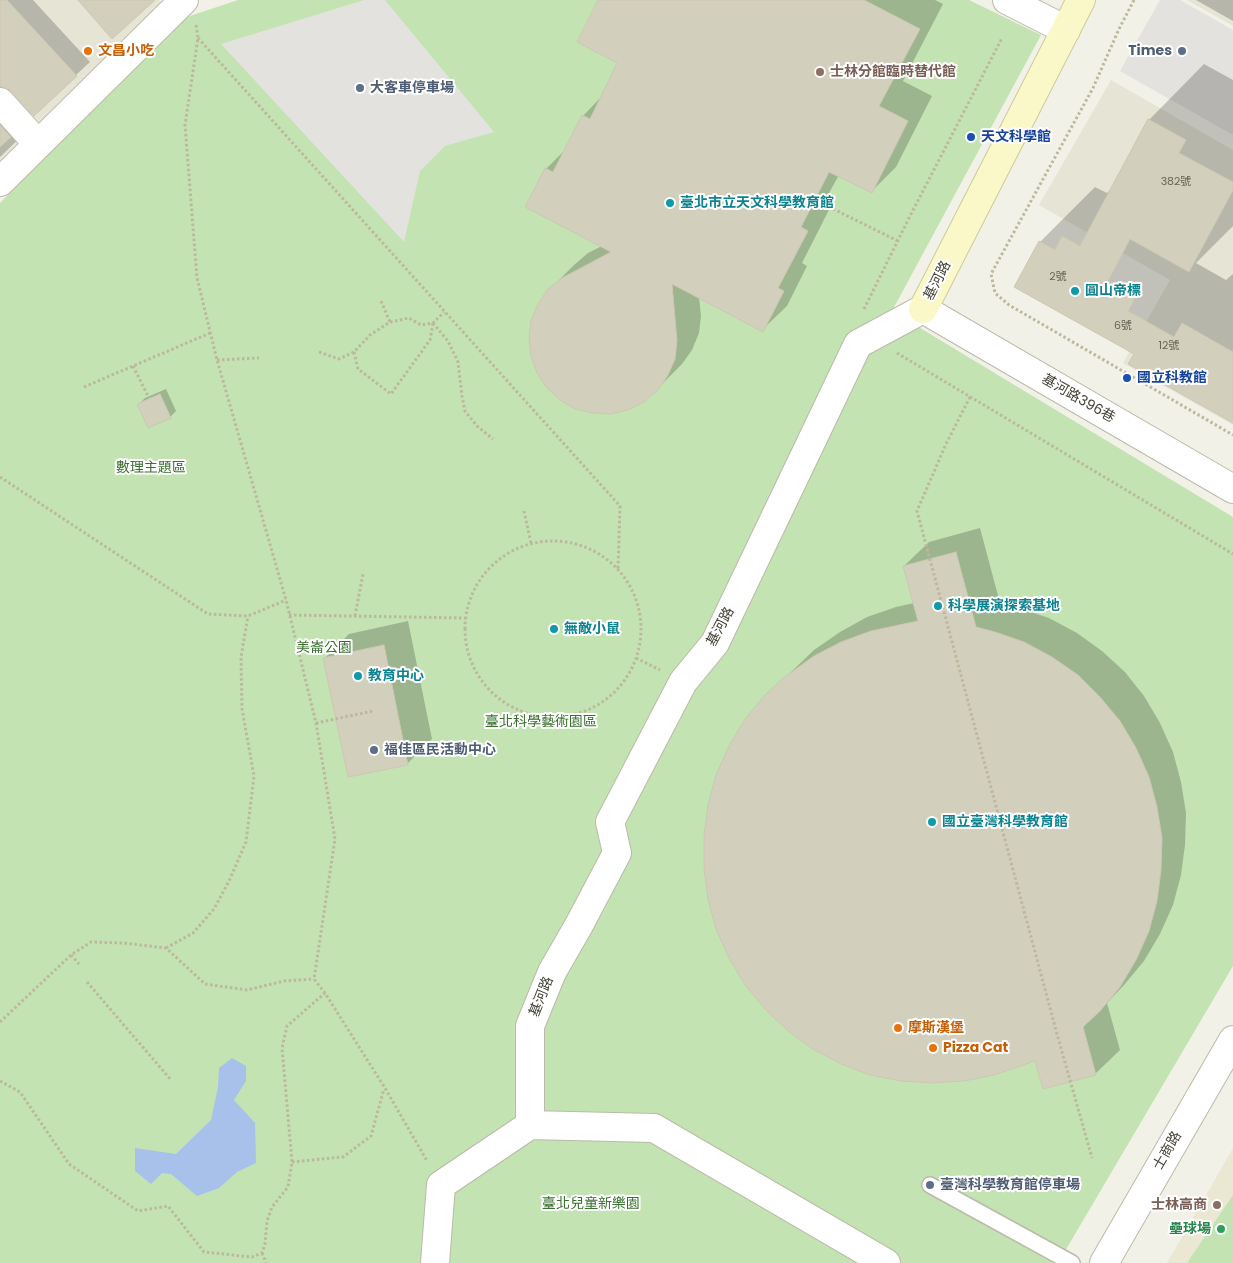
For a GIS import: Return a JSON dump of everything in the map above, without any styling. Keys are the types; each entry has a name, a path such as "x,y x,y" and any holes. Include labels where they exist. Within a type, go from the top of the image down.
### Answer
{"street":[{"path":"1007,0 1066,30"},
{"name":"基河路","path":"530,1126 530,1026 552,972 579,926 617,853 610,822 683,682 715,643 858,344 923,309 1082,0"},
{"path":"0,182 38,144 190,9"},
{"path":"0,102 38,144"},
{"name":"基河路396巷","path":"923,309 1233,489"},
{"name":"士商路","path":"1104,1263 1233,1040"},
{"path":"435,1263 441,1185 530,1126 654,1128 886,1263"}],"lane":[{"path":"930,1185 1072,1263"}],"path":[{"path":"1134,0 1093,88 992,274 995,293 1009,305 1233,435"},
{"path":"190,9 198,38 185,125 197,278 217,360 286,600 316,723 335,839 314,979 384,1088 441,1185"},
{"path":"198,38 620,506 618,570"},
{"path":"815,200 898,241"},
{"path":"381,302 390,322"},
{"path":"319,352 339,359 354,352 370,335 390,322 409,318 421,325 432,323 444,312"},
{"path":"354,352 358,369 391,394 430,340 432,323"},
{"path":"432,323 448,341 458,362 465,411 477,426 493,439"},
{"path":"84,387 210,333"},
{"path":"217,360 259,358"},
{"path":"133,366 149,398"},
{"path":"970,397 946,444 917,511 1092,1158"},
{"path":"0,477 208,614 248,616 286,600"},
{"path":"524,511 531,543"},
{"path":"550,540 568,542 587,548 604,557 618,570 629,585 636,602 640,621 640,640 636,658 628,676 616,690 601,703 585,711 568,716 550,717 532,714 515,708 499,698 486,686 476,671 469,654 466,618 476,585 500,558 514,549 531,543 550,540"},
{"path":"355,616 363,574"},
{"path":"289,615 466,618"},
{"path":"0,1022 71,955 91,942 123,943 166,948 193,933 214,909 246,842 254,776 242,709 241,657 248,616"},
{"path":"316,723 373,711"},
{"path":"166,948 205,984 247,990 284,982 314,979"},
{"path":"71,955 79,964"},
{"path":"87,982 171,1080"},
{"path":"266,1263 262,1253 265,1244 267,1222 272,1207 288,1187 292,1162 282,1048 287,1026 325,994"},
{"path":"0,1081 20,1092 69,1164 138,1211 168,1206 204,1252 252,1257 262,1253"},
{"path":"292,1162 344,1157 371,1136 384,1088"}],"shaded area":[{"path":"0,0 159,0 168,11 0,166"},
{"name":"大客車停車場","path":"364,0 385,0 494,132 445,146 420,171 404,242 221,44"},
{"name":"Times","path":"1160,0 1180,0 1233,30 1233,135 1120,71"},
{"path":"1187,0 1233,0 1233,26"},
{"path":"1111,80 1233,150 1233,425 1123,363 1170,280 1039,205"},
{"name":"士林高商","path":"1233,1148 1233,1263 1167,1263"}],"green space":[{"name":"臺北科學藝術園區","path":"238,0 969,0 1041,35 892,311 1233,517 1233,966 1058,1263 0,1263 0,203 184,18"},
{"name":"壘球場","path":"1233,1195 1233,1263 1187,1263"}],"water":[{"path":"232,1058 246,1066 246,1081 234,1100 255,1123 256,1163 237,1172 219,1188 197,1196 171,1174 162,1173 151,1184 135,1171 135,1148 176,1154 211,1120 218,1087 219,1068"}],"building":[{"path":"0,0 7,0 77,76 34,116 12,92 5,87 0,87"},
{"path":"78,0 155,0 112,39"},
{"name":"臺北市立天文科學教育館","path":"598,0 864,0 920,29 879,106 908,121 872,193 829,172 801,227 808,231 778,288 784,291 763,332 672,284 677,341 675,359 668,375 658,390 644,402 628,410 611,414 575,409 560,400 547,388 537,373 531,356 529,338 531,320 538,304 548,289 562,278 611,252 525,207 545,168 553,172 582,115 590,119 617,63 577,42"},
{"path":"1148,119 1186,140 1179,153 1233,182 1233,190 1189,272 1130,239 1108,281 1136,296 1128,311 1174,337 1182,323 1233,352 1233,423 1128,364 1134,354 1014,287 1039,241 1055,250 1062,236 1080,246"},
{"path":"0,125 11,137 0,147"},
{"path":"160,394 171,418 148,428 137,404"},
{"name":"國立臺灣科學教育館","path":"956,552 976,627 1024,642 1052,657 1078,675 1120,721 1136,748 1149,777 1157,807 1162,838 1161,870 1157,901 1149,931 1136,960 1120,987 1100,1011 1083,1027 1096,1075 1043,1089 1035,1061 994,1075 964,1081 932,1083 901,1081 870,1075 841,1064 813,1049 788,1031 765,1009 745,985 729,958 716,929 708,899 704,868 704,836 708,805 716,775 729,746 745,719 765,695 782,679 814,656 841,642 871,631 918,621 903,566"},
{"path":"384,645 408,765 348,777 323,658"}],"place":[{"name":"文昌小吃","path":"88,51"},
{"name":"Times","path":"1182,51"},
{"name":"士林分館臨時替代館","path":"820,72"},
{"name":"大客車停車場","path":"360,88"},
{"name":"天文科學館","path":"971,137"},
{"name":"臺北市立天文科學教育館","path":"670,203"},
{"name":"圓山帝標","path":"1075,291"},
{"name":"國立科教館","path":"1127,378"},
{"name":"科學展演探索基地","path":"938,606"},
{"name":"無敵小鼠","path":"554,629"},
{"name":"教育中心","path":"358,676"},
{"name":"福佳區民活動中心","path":"374,750"},
{"name":"國立臺灣科學教育館","path":"932,822"},
{"name":"摩斯漢堡","path":"898,1028"},
{"name":"Pizza Cat","path":"933,1048"},
{"name":"臺灣科學教育館停車場","path":"930,1185"},
{"name":"士林高商","path":"1217,1205"},
{"name":"壘球場","path":"1221,1229"}],"park label":[{"name":"數理主題區","path":"151,468"},
{"name":"美崙公園","path":"324,648"},
{"name":"臺北兒童新樂園","path":"591,1204"}]}
